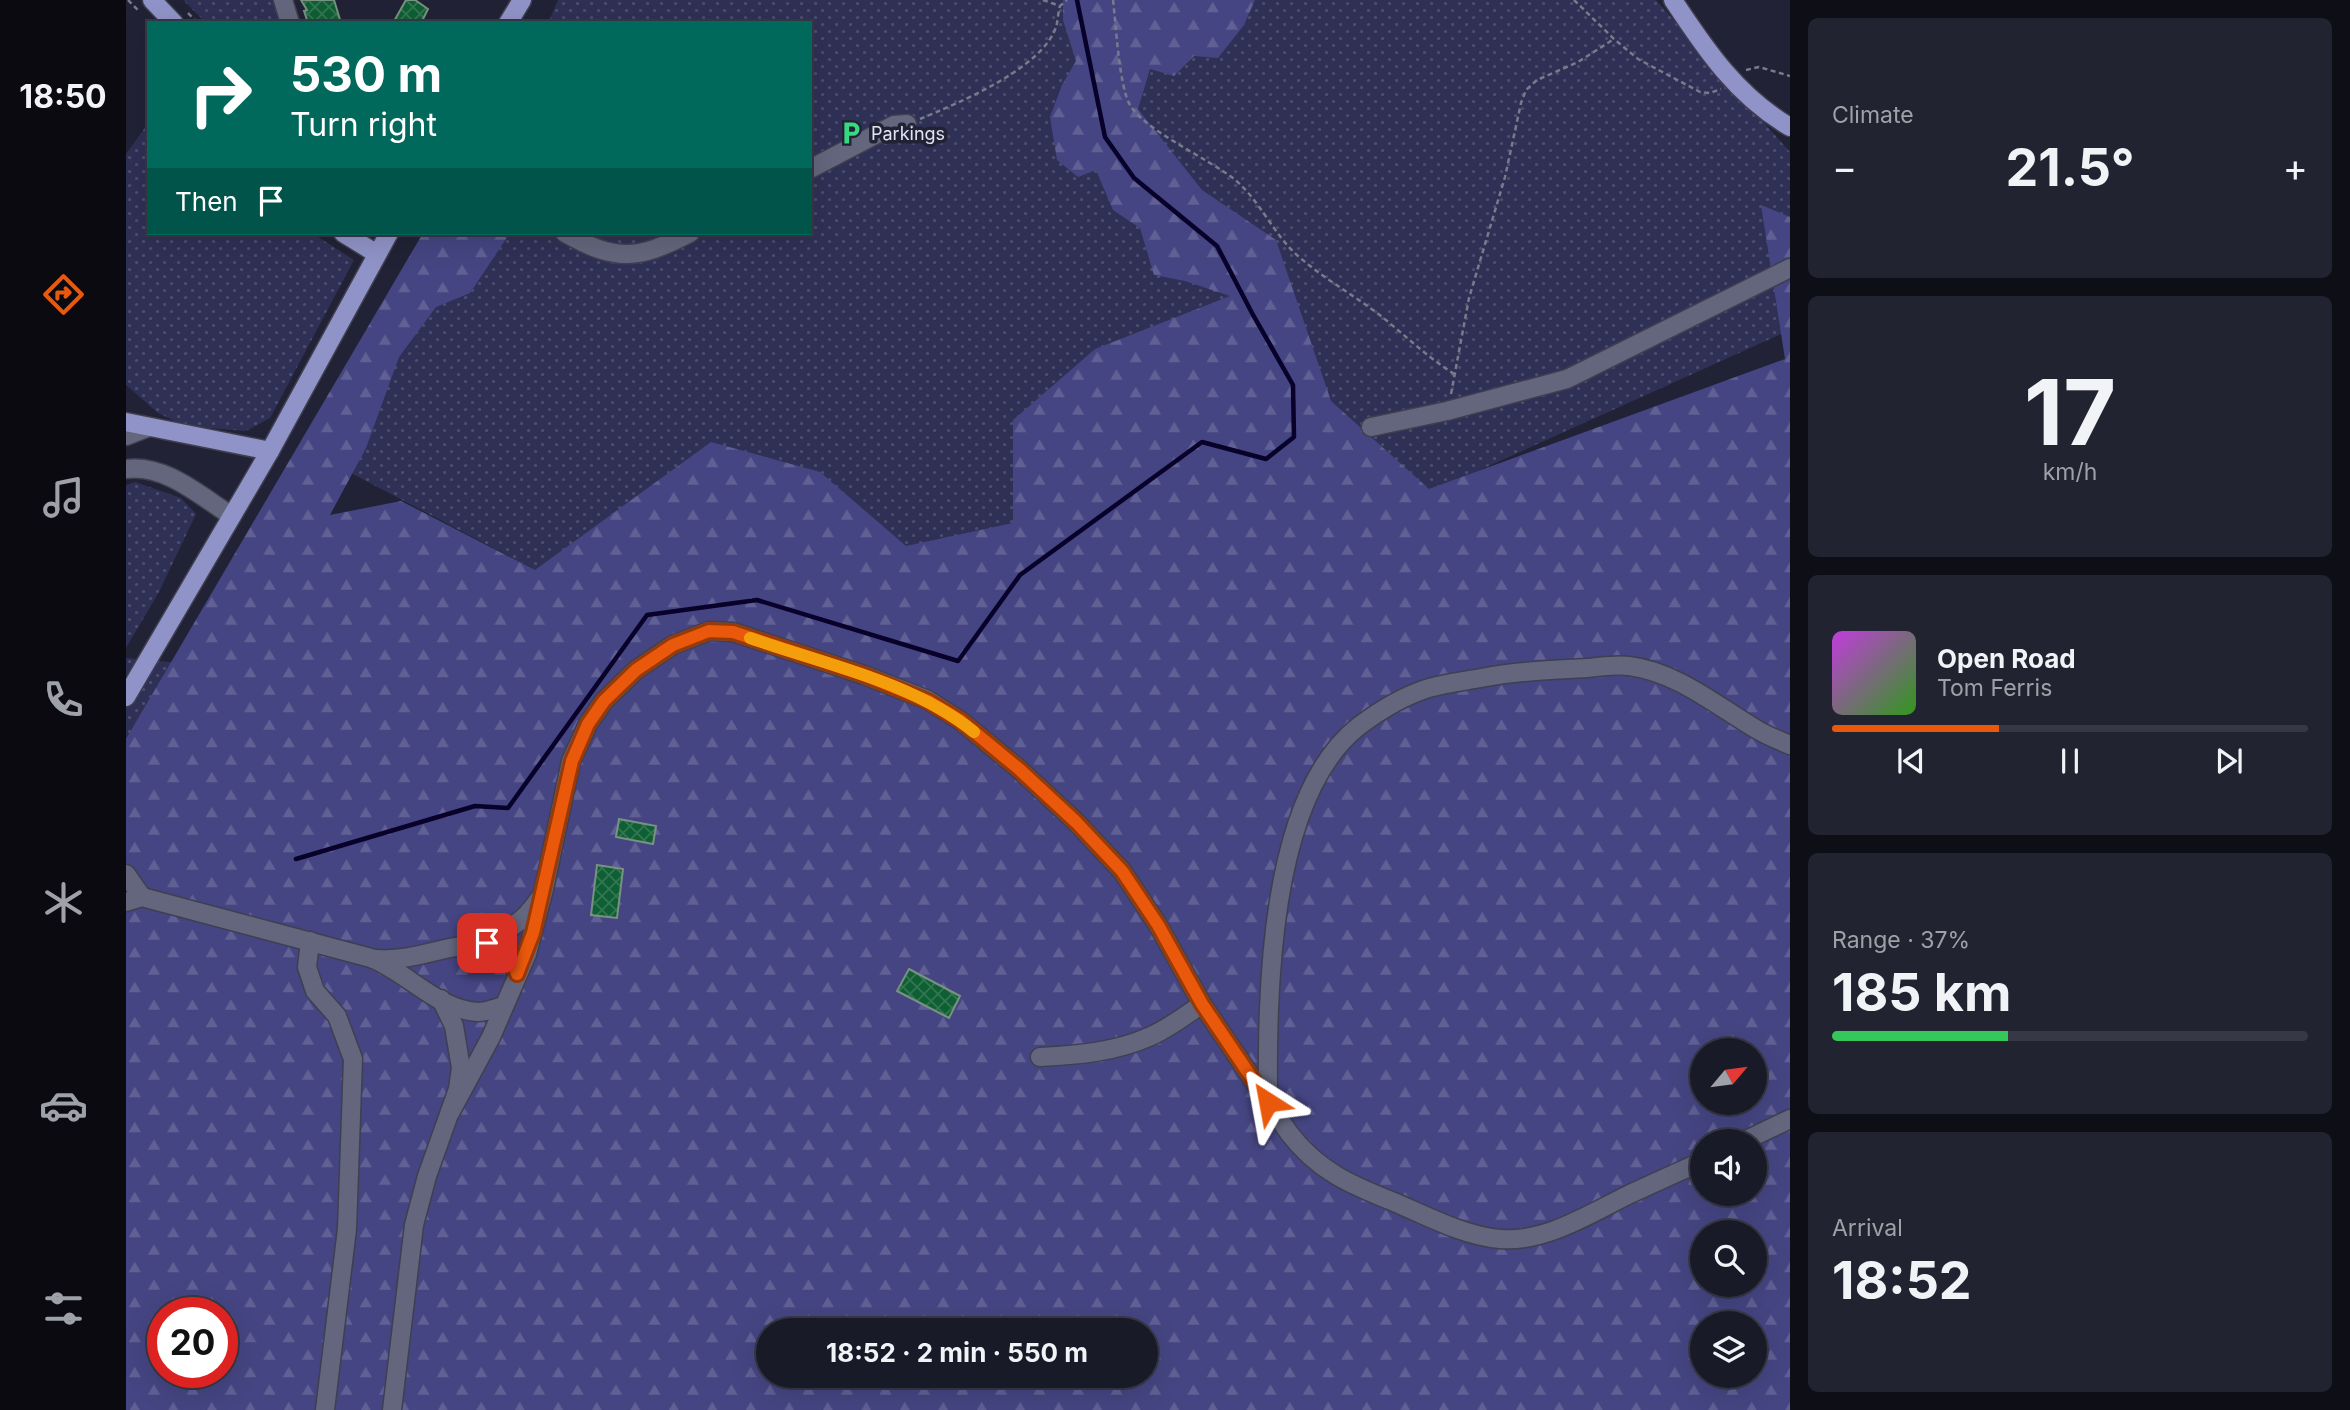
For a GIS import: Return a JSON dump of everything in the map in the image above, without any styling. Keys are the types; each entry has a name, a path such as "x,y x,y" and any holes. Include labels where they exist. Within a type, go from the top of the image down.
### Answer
{"main road":[{"path":"152,0 172,21"},
{"path":"1673,0 1706,50 1732,82 1769,115 1790,127"},
{"path":"509,21 519,1"},
{"path":"346,235 377,254"},
{"path":"126,697 270,451 389,235"},
{"path":"127,424 270,451"}],"street":[{"path":"283,0 289,21"},
{"path":"812,168 894,125 907,124"},
{"path":"568,235 589,247 620,255 651,252 686,235"},
{"path":"1371,427 1447,411 1567,379 1790,268"},
{"path":"126,469 144,469 164,474 232,516"},
{"path":"450,1113 504,1006 530,943 572,761 588,724 604,701 636,670 673,645 709,631 733,632 864,675 928,701 961,721 1029,778 1076,822 1122,871 1158,925 1202,1004 1301,1149 1318,1165 1350,1184 1462,1229 1500,1239 1521,1238 1569,1224 1690,1167"},
{"path":"1268,1102 1268,1029 1279,895 1311,789 1338,747 1359,726 1390,706 1428,689 1514,671 1629,666 1670,678 1706,696 1758,731 1790,746"},
{"path":"126,874 134,900 371,958 397,970 456,1007 478,1012 504,1006"},
{"path":"371,958 400,958 498,935 528,915 544,889"},
{"path":"310,942 307,967 315,990 337,1016 352,1059 347,1229 325,1410"},
{"path":"471,943 487,943 502,949 513,960 517,974"},
{"path":"392,1410 414,1225 427,1176 458,1089 461,1068 454,1026 440,999"},
{"path":"1040,1058 1080,1055 1127,1045 1154,1035 1202,1004"},
{"path":"1767,1130 1790,1119"}],"path":[{"path":"1043,0 1060,6"},
{"path":"907,124 996,85 1016,70 1051,37 1060,6 1067,0"},
{"path":"1113,0 1124,84 1129,104 1142,120 1234,179 1252,197 1297,256 1379,315 1430,359 1456,375"},
{"path":"1574,0 1638,59 1700,92 1710,93 1754,67 1790,76"},
{"path":"1447,411 1469,298 1505,177 1521,103 1527,90 1537,80 1578,62 1614,39"}],"shaded area":[{"path":"183,0 277,0 283,21 204,21"},
{"path":"558,0 1656,0 1790,152 1790,330 1316,544 1790,443 1790,1410 126,1410 126,658 1041,744 535,570 349,472 434,235 812,235 812,21 549,21"},
{"path":"147,125 147,235 315,235 354,260 270,418 246,431 185,426 158,413 126,385 126,154"},
{"path":"135,482 181,498 196,514 159,592 126,648 126,485"}],"green space":[{"path":"1063,0 1255,0 1244,25 1218,58 1194,56 1174,76 1150,69 1138,109 1202,190 1276,240 1331,401 1429,489 1785,359 1761,205 1790,217 1790,1410 126,1410 126,739 422,235 509,235 470,293 436,307 399,357 366,448 330,515 401,501 535,570 711,442 820,472 906,546 1013,523 1013,420 1095,349 1230,296 1185,281 1154,275 1140,228 1113,210 1096,170 1078,177 1057,160 1050,117 1062,85 1076,61 1063,20"}],"building":[{"path":"301,0 334,0 340,21 307,21 304,11 307,10"},
{"path":"406,0 415,0 428,9 422,21 394,21"},
{"path":"619,819 656,826 653,844 616,837"},
{"path":"597,865 623,869 617,918 591,915"},
{"path":"909,969 960,996 949,1018 897,991"}],"waterway":[{"path":"296,859 475,806 508,808 647,615 757,600 958,661 1020,575 1202,442 1266,459 1294,437 1293,385 1217,246 1134,178 1105,137 1077,0"}],"slow traffic":[{"path":"750,638 864,675 928,701 974,732"}],"place":[{"name":"Parkings","path":"851,133"}],"route":[{"path":"487,943 502,949 513,960 517,974 533,933 572,761 588,724 604,701 636,670 673,645 709,631 733,632 864,675 928,701 961,721 1019,769 1076,822 1122,871 1158,925 1202,1004 1268,1102"}]}
